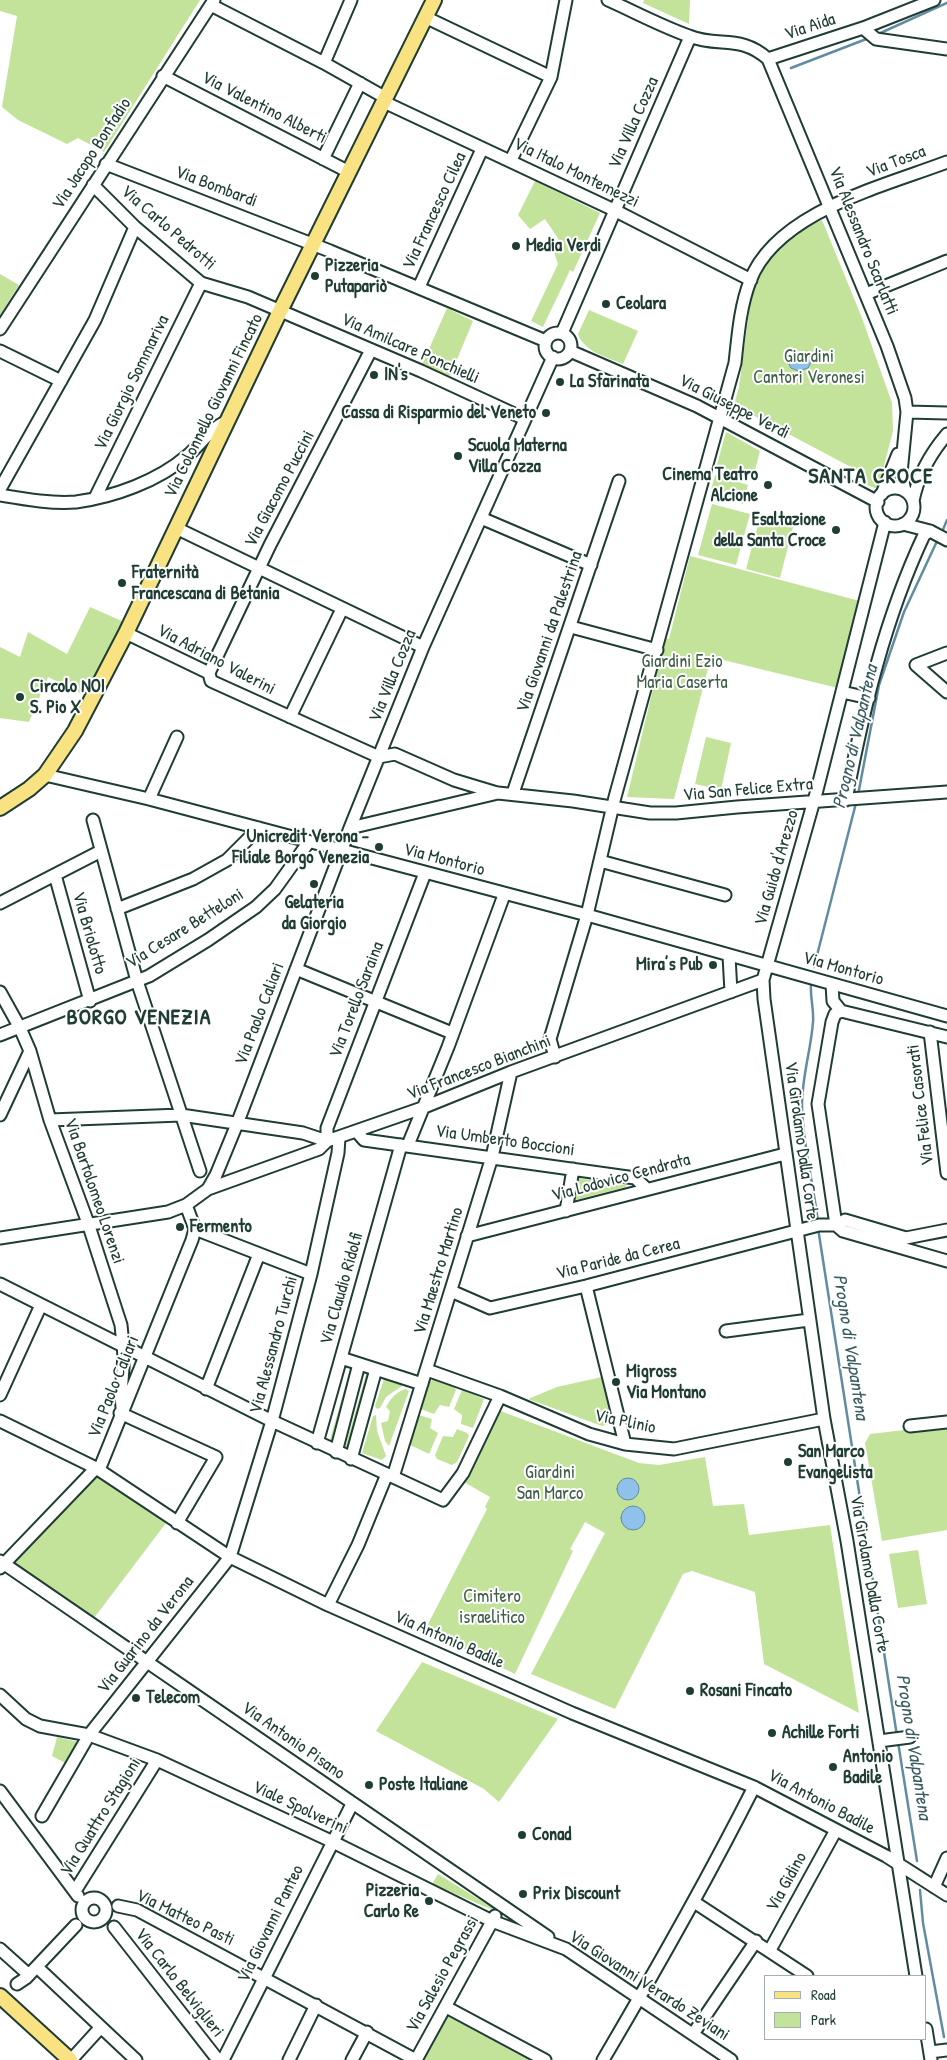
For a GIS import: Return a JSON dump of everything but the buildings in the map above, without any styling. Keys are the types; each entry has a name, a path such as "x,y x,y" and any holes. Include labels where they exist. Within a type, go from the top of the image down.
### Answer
{"main road":[{"name":"Via Colonnello Giovanni Fincato","path":"0,808 29,790 45,775 75,731 126,633 280,311 434,0"},
{"path":"0,1996 70,2060"}],"street":[{"path":"324,63 351,0"},
{"path":"511,160 551,77 566,0"},
{"path":"608,0 634,6 690,37 711,42 738,42 752,48 768,59"},
{"name":"Via Aida","path":"768,59 863,28 934,0"},
{"name":"Via Italo Montemezzi","path":"212,2 324,63 385,100 482,149 511,160 614,210 751,280"},
{"name":"Via Jacopo Bonfadio","path":"0,329 212,2"},
{"path":"426,17 551,77"},
{"name":"Via Aida","path":"863,28 876,39 947,49"},
{"name":"Via Villa Cozza","path":"562,333 690,37"},
{"name":"Via Alessandro Scarlatti","path":"768,59 866,294 905,398 907,412 902,440 901,473 905,491"},
{"name":"Via Valentino Alberti","path":"163,76 349,172"},
{"path":"323,158 360,84"},
{"name":"Via Francesco Cilea","path":"420,287 482,149"},
{"name":"Via Tosca","path":"613,806 736,363 742,311 751,280 768,249 783,234 830,206 947,162"},
{"name":"Via Bombardi","path":"106,164 314,244"},
{"name":"Via Carlo Pedrotti","path":"93,185 135,227 201,283 248,297 280,311"},
{"path":"0,489 95,320 135,227"},
{"path":"314,244 546,340"},
{"path":"866,294 916,272 947,261"},
{"name":"Via Giorgio Sommariva","path":"95,498 201,283"},
{"name":"Via Amilcare Ponchielli","path":"280,311 525,419"},
{"path":"562,333 569,338 570,351 563,358 553,357 546,348 546,340 553,334 562,333"},
{"name":"Via Giacomo Puccini","path":"209,673 371,350"},
{"path":"0,351 61,381"},
{"name":"Via Giuseppe Verdi","path":"570,351 720,417 880,498"},
{"name":"Via Villa Cozza","path":"342,850 423,647 553,357"},
{"path":"907,412 947,413"},
{"path":"0,495 74,502 126,490 161,474 187,456 210,432 227,421"},
{"path":"903,524 910,518 919,477 935,449 947,434"},
{"name":"Via Alessandro Scarlatti","path":"880,498 902,440"},
{"name":"Via Giovanni da Palestrina","path":"513,793 571,627 619,481"},
{"path":"932,532 905,491 893,489 880,498 878,513 885,522 890,525 903,524 932,532 947,539"},
{"path":"481,518 591,565"},
{"name":"Via Guido d'Arezzo","path":"767,966 814,802 885,522"},
{"path":"176,528 423,647"},
{"path":"847,800 869,698 894,606 924,534 932,532"},
{"name":"Via Adriano Valerini","path":"290,717 342,609"},
{"path":"571,627 657,650"},
{"name":"Via Adriano Valerini","path":"126,633 209,673 211,682 378,757 395,754 454,780 498,793"},
{"path":"947,653 916,665 947,692"},
{"path":"842,692 869,698"},
{"path":"149,799 177,737"},
{"name":"Via Montorio","path":"45,775 149,799 308,843 342,850 587,915 947,1016"},
{"path":"454,780 468,800"},
{"name":"Via San Felice Extra","path":"350,828 498,793 513,793 613,806 650,813 676,814 947,792"},
{"path":"555,1057 550,1039 587,915 613,806"},
{"path":"93,820 137,981 200,1171"},
{"path":"117,909 193,879 227,860 259,828"},
{"name":"Via Cesare Betteloni","path":"0,1034 90,1001 155,973 256,907 276,888 308,843"},
{"name":"Via Paolo Caliari","path":"208,1189 216,1175 237,1124 342,850"},
{"path":"0,903 101,851"},
{"path":"600,862 725,895"},
{"name":"Via Torello Saraina","path":"326,1141 328,1128 425,873"},
{"name":"Via Briolotto","path":"55,875 90,1001"},
{"name":"Via Claudio Ridolfi","path":"317,1443 405,1145 427,1101 504,894"},
{"path":"729,956 731,992"},
{"name":"Via Girolamo Dalla Corte","path":"767,966 763,980 764,999 809,1320 824,1419 847,1541 916,1975"},
{"path":"296,969 452,1033"},
{"name":"Via Francesco Bianchini","path":"208,1189 319,1149 326,1141 357,1132 511,1072 763,980"},
{"path":"832,984 834,1001 841,1011"},
{"name":"Via Bartolomeo Lorenzi","path":"0,992 20,1028 30,1051 50,1120 88,1223 121,1325 124,1348 121,1411"},
{"path":"947,1037 841,1011 835,1014 818,1104 836,1225 843,1231 947,1260"},
{"name":"Via Felice Casorati","path":"930,1032 947,1174"},
{"path":"0,1114 30,1051"},
{"name":"Via Maestro Martino","path":"328,1605 390,1476 427,1370 492,1157 511,1072"},
{"path":"50,1120 181,1115 303,1133 326,1141"},
{"name":"Via Umberto Boccioni","path":"357,1132 364,1140 635,1178 647,1189"},
{"name":"Via Alessandro Turchi","path":"230,1557 272,1421 311,1274 338,1153 339,1138"},
{"name":"Via Lodovico Cendrata","path":"467,1236 785,1154"},
{"path":"566,1211 573,1169"},
{"path":"0,1238 168,1212 186,1206 208,1189"},
{"path":"186,1206 195,1228 311,1274"},
{"name":"Via Paride da Cerea","path":"451,1291 490,1308 586,1286 819,1225 836,1225 845,1220 906,1238 947,1230"},
{"name":"Via Paolo Caliari","path":"98,1469 144,1359 195,1228"},
{"path":"206,1389 259,1254"},
{"path":"0,1284 144,1359 336,1452 443,1500 463,1473 500,1396"},
{"path":"586,1286 625,1444"},
{"path":"0,1395 41,1305"},
{"path":"726,1331 809,1320"},
{"path":"341,1358 422,1384"},
{"path":"336,1452 360,1364"},
{"path":"351,1459 376,1369"},
{"name":"Via Plinio","path":"427,1370 500,1396 589,1434 625,1444 674,1449 824,1419"},
{"path":"121,1411 216,1457 177,1523"},
{"name":"Via Antonio Badile","path":"0,1421 98,1469 230,1557 328,1605 572,1714 754,1786 898,1864 947,1895"},
{"path":"910,1426 947,1422"},
{"path":"1,1564 98,1469"},
{"name":"Via Guarino da Verona","path":"90,1735 146,1661 230,1557"},
{"name":"Via Antonio Pisano","path":"1,1564 566,1949"},
{"name":"Viale Spolverini","path":"0,1695 26,1719 40,1726 90,1735 157,1760 331,1841 492,1921"},
{"path":"42,1816 90,1735"},
{"path":"879,1741 910,1737"},
{"name":"Via Quattro Stagioni","path":"17,1984 33,1971 76,1925 81,1902 157,1760"},
{"path":"604,2060 694,1902 754,1786"},
{"path":"0,1791 81,1902 85,1918 93,1921"},
{"name":"Via Giovanni Panteo","path":"223,2060 331,1841 352,1804"},
{"name":"Via Gidino","path":"770,1950 836,1830"},
{"path":"934,1887 947,1858"},
{"path":"76,1925 102,1918 103,1907 94,1898 81,1902"},
{"path":"694,1902 806,1975"},
{"name":"Via Matteo Pasti","path":"103,1907 118,1906 137,1910 416,2060"},
{"name":"Via Salesio Pegrassi","path":"416,2060 501,1906"},
{"name":"Via Carlo Belviglieri","path":"103,1907 114,1927 218,2060"},
{"name":"Via Carlo Belviglieri","path":"93,1921 114,1927"},
{"name":"Via Giovanni Verardo Zeviani","path":"492,1921 566,1949 731,2060"},
{"path":"693,2034 756,1941"},
{"path":"0,1949 33,1971 136,2060"},
{"path":"289,2060 316,2005"},
{"path":"446,2007 545,2060"},
{"path":"70,2060 101,2028"},
{"path":"352,2060 367,2032"},
{"path":"927,2035 931,2056 947,2050"}],"green space":[{"path":"0,0 200,0 104,152 78,138 67,144 18,120 2,107 17,16 0,11"},
{"path":"644,0 690,0 689,24 643,3"},
{"path":"535,181 600,213 573,272 570,270 543,327 531,321 558,264 554,252 559,240 545,219 530,229 518,215"},
{"name":"Giardini Cantori Veronesi","path":"822,220 862,318 892,403 893,431 878,489 861,483 864,474 747,412 743,419 732,412 739,387 752,289 775,251 790,236"},
{"path":"0,274 19,285 0,315"},
{"path":"447,308 473,321 450,376 422,365"},
{"path":"589,310 638,331 623,364 591,350 581,340 578,334"},
{"path":"726,432 760,451 753,478 716,468"},
{"path":"715,475 748,485 743,504 710,494"},
{"path":"712,504 750,514 736,565 698,555"},
{"path":"760,517 793,527 780,578 746,569"},
{"name":"Giardini Ezio Maria Caserta","path":"690,556 860,601 838,688 711,657 674,799 627,797 665,639 669,639"},
{"path":"90,607 124,622 86,696 48,677 29,722 0,718 0,647 20,657 28,632 67,654"},
{"path":"706,737 731,743 721,790 695,784"},
{"path":"578,1178 626,1185 626,1187 575,1200"},
{"path":"351,1366 354,1367 332,1444 329,1443"},
{"path":"367,1371 370,1372 348,1449 345,1448"},
{"path":"385,1376 406,1383 386,1397 380,1408 377,1409 375,1406"},
{"path":"602,1377 611,1410 609,1424 602,1426 528,1399 557,1387"},
{"path":"434,1379 454,1386 456,1390 449,1407 440,1405 434,1414 421,1409 420,1406 428,1383"},
{"path":"406,1389 409,1391 389,1446 385,1441 381,1423 388,1421 390,1411 386,1407 390,1401 402,1390"},
{"path":"462,1390 484,1399 473,1428 461,1424 462,1415 454,1409"},
{"path":"498,1410 639,1463 659,1465 705,1457 713,1506 744,1504 749,1535 830,1525 859,1713 764,1664 755,1592 692,1571 683,1574 615,1709 531,1674 605,1533 585,1522 570,1549 573,1551 515,1674 425,1630 487,1509 485,1507 490,1497 462,1481"},
{"path":"376,1415 377,1431 386,1456 382,1460 362,1453 373,1416"},
{"path":"419,1415 432,1419 430,1428 438,1433 429,1454 408,1444"},
{"path":"947,1425 947,1530 882,1541 865,1443 870,1434"},
{"path":"457,1429 467,1433 469,1436 457,1462 452,1465 437,1459 435,1455 443,1436 453,1437"},
{"path":"96,1474 166,1523 94,1618 9,1565"},
{"path":"918,1550 927,1604 898,1608 889,1554"},
{"path":"422,1662 558,1719 499,1802 484,1789 376,1731"},
{"path":"57,1737 78,1742 65,1763 52,1756"},
{"path":"438,1874 493,1908 493,1910 432,1884"},
{"path":"447,2016 529,2060 423,2060"}],"water":[{"path":"806,351 809,352 812,360 808,368 798,371 791,368 789,364 800,359"},
{"path":"628,1478 638,1485 639,1489 632,1499 628,1500 618,1493 617,1489 624,1479"},
{"path":"633,1506 641,1510 645,1518 641,1526 633,1530 625,1526 621,1518 625,1510"}],"waterway":[{"path":"876,35 947,3"},
{"path":"791,68 869,38"},
{"name":"Progno di Valpantena","path":"942,532 947,520"},
{"name":"Progno di Valpantena","path":"858,795 879,685 904,612 938,539"},
{"name":"Progno di Valpantena","path":"814,967 856,803"},
{"name":"Progno di Valpantena","path":"811,984 813,1022 803,1084 802,1105 804,1134 818,1223"},
{"name":"Progno di Valpantena","path":"818,1228 897,1736"},
{"name":"Progno di Valpantena","path":"898,1742 917,1861"},
{"name":"Progno di Valpantena","path":"920,1890 923,1923 944,2037"}],"place":[{"name":"Media Verdi","path":"516,246"},
{"name":"Pizzeria Putapariò","path":"315,276"},
{"name":"Ceolara","path":"606,304"},
{"name":"IN's","path":"374,375"},
{"name":"La Sfarinata","path":"560,382"},
{"name":"Cassa di Risparmio del Veneto","path":"546,413"},
{"name":"Scuola Materna Villa Cozza","path":"458,456"},
{"name":"Cinema Teatro Alcione","path":"768,485"},
{"name":"Esaltazione della Santa Croce","path":"836,530"},
{"name":"Fraternità Francescana di Betania","path":"122,583"},
{"name":"Circolo NOI S. Pio X","path":"20,697"},
{"name":"Unicredit Verona - Filiale Borgo Venezia","path":"379,847"},
{"name":"Gelateria da Giorgio","path":"314,884"},
{"name":"Mira’s Pub","path":"713,965"},
{"name":"Fermento","path":"180,1227"},
{"name":"Migross Via Montano","path":"616,1382"},
{"name":"San Marco Evangelista","path":"788,1462"},
{"name":"Rosani Fincato","path":"690,1691"},
{"name":"Telecom","path":"136,1698"},
{"name":"Achille Forti","path":"772,1733"},
{"name":"Antonio Badile","path":"833,1767"},
{"name":"Poste Italiane","path":"369,1785"},
{"name":"Conad","path":"522,1835"},
{"name":"Prix Discount","path":"523,1894"},
{"name":"Pizzeria Carlo Re","path":"429,1901"}],"district":[{"name":"SANTA CROCE","path":"871,477"},
{"name":"BORGO VENEZIA","path":"139,1018"}],"park label":[{"name":"Giardini San Marco","path":"550,1484"},
{"name":"Cimitero israelitico","path":"492,1607"}]}
